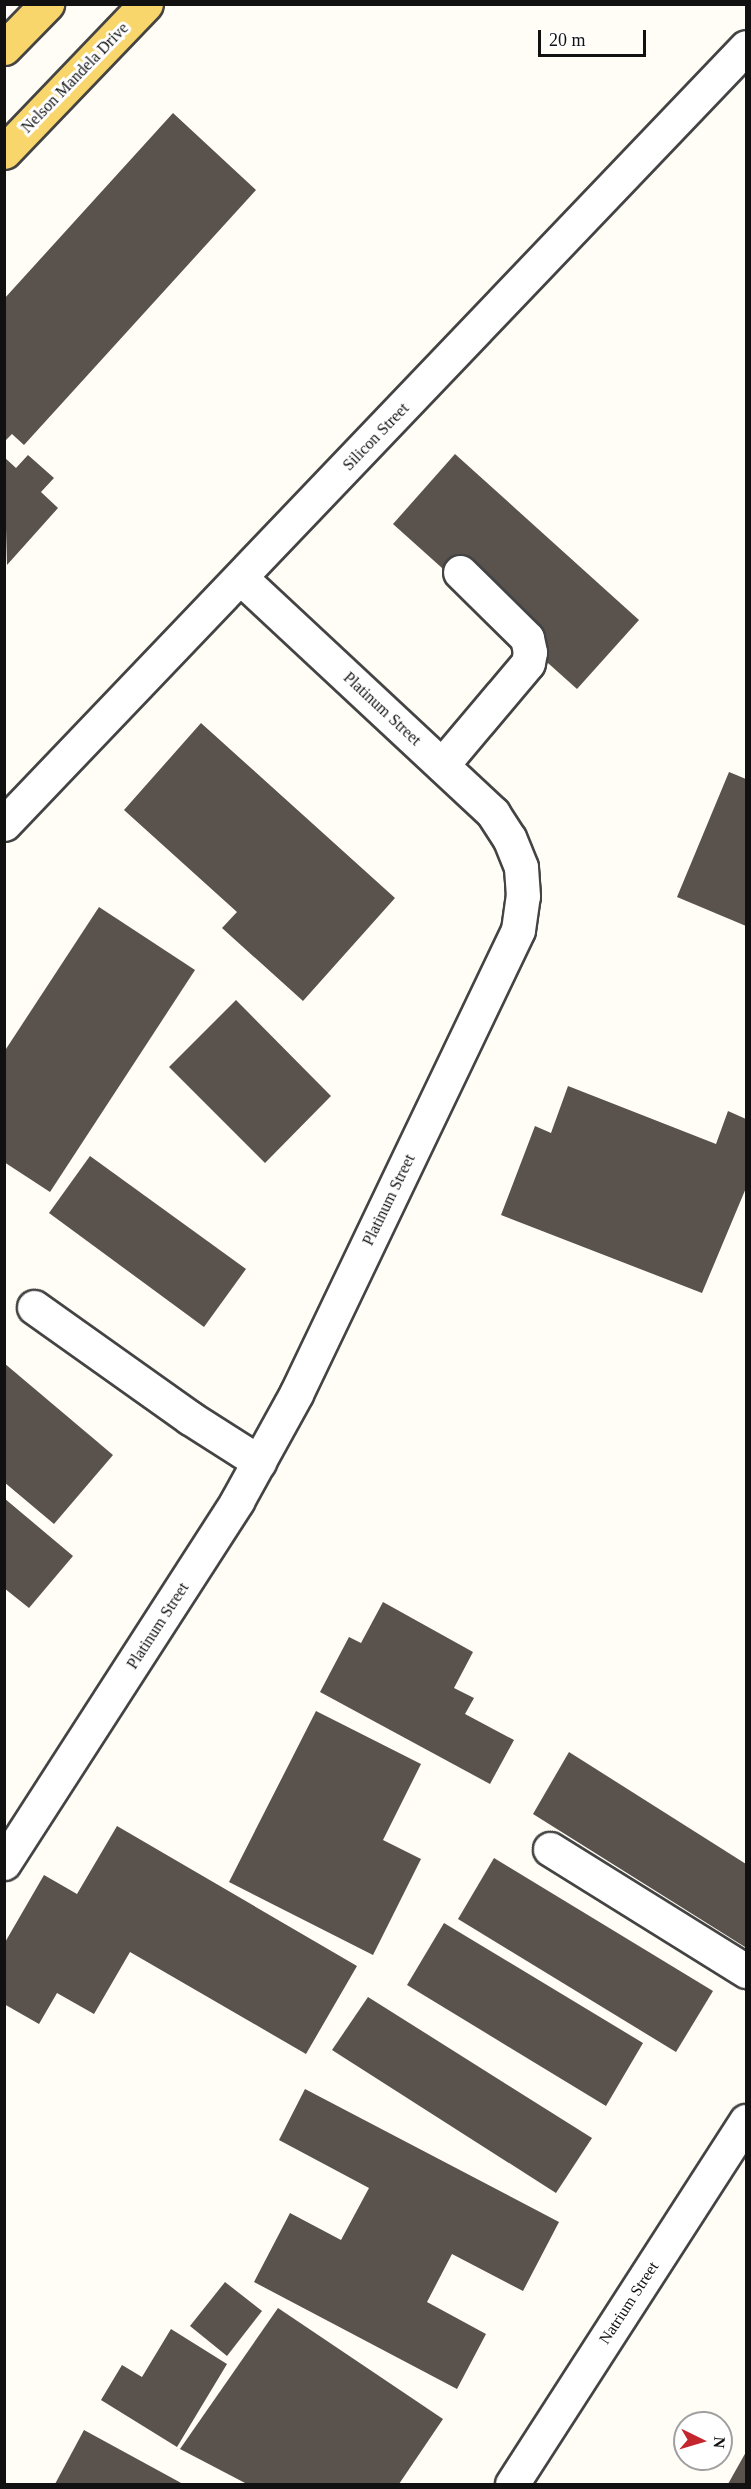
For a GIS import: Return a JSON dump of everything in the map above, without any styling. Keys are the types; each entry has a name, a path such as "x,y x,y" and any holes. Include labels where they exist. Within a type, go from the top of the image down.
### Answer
{"main road":[{"path":"4,48 47,4"},
{"name":"Nelson Mandela Drive","path":"4,152 146,4"}],"street":[{"name":"Silicon Street","path":"4,824 242,579 747,47"},
{"path":"442,765 528,663 530,652 527,638 460,572"},
{"name":"Platinum Street","path":"4,1863 156,1630 259,1462 296,1394 518,930 524,896 521,867 509,838 493,813 242,579"},
{"path":"34,1307 190,1418 259,1462"},
{"path":"550,1850 747,1971"},
{"name":"Natrium Street","path":"512,2484 747,2121"}],"building":[{"path":"173,113 256,190 24,445 12,434 4,442 4,299"},
{"path":"455,454 639,620 577,689 393,524"},
{"path":"28,455 54,478 41,492 58,508 7,565 4,457 16,468"},
{"path":"201,723 395,898 303,1001 222,928 237,912 124,810"},
{"path":"729,772 746,779 746,926 677,897"},
{"path":"99,907 195,970 50,1192 4,1162 4,1052"},
{"path":"236,1000 331,1096 265,1163 169,1067"},
{"path":"568,1086 716,1144 728,1111 746,1119 746,1188 702,1293 501,1215 535,1126 551,1133"},
{"path":"90,1156 246,1269 204,1327 49,1213"},
{"path":"4,1363 113,1455 54,1524 4,1482"},
{"path":"4,1498 73,1556 29,1608 4,1588"},
{"path":"383,1602 473,1652 454,1688 474,1698 465,1714 514,1740 490,1784 320,1692 349,1637 361,1643"},
{"path":"316,1711 421,1764 383,1840 421,1859 373,1955 229,1882"},
{"path":"569,1752 746,1864 745,1947 533,1814"},
{"path":"117,1826 357,1966 306,2054 130,1952 94,2014 57,1993 39,2024 4,2004 4,1944 44,1875 77,1894"},
{"path":"494,1858 713,1991 676,2052 458,1919"},
{"path":"444,1923 643,2043 606,2106 407,1985"},
{"path":"368,1997 592,2138 556,2193 332,2050"},
{"path":"305,2089 559,2222 523,2291 452,2254 427,2302 486,2334 457,2389 254,2282 290,2213 341,2240 369,2188 279,2140"},
{"path":"225,2282 262,2311 227,2356 190,2326"},
{"path":"278,2308 443,2419 399,2484 247,2484 180,2449"},
{"path":"171,2329 227,2364 177,2447 101,2400 122,2365 142,2377"},
{"path":"84,2430 183,2484 55,2484"},
{"path":"746,2452 746,2484 728,2484"}]}
